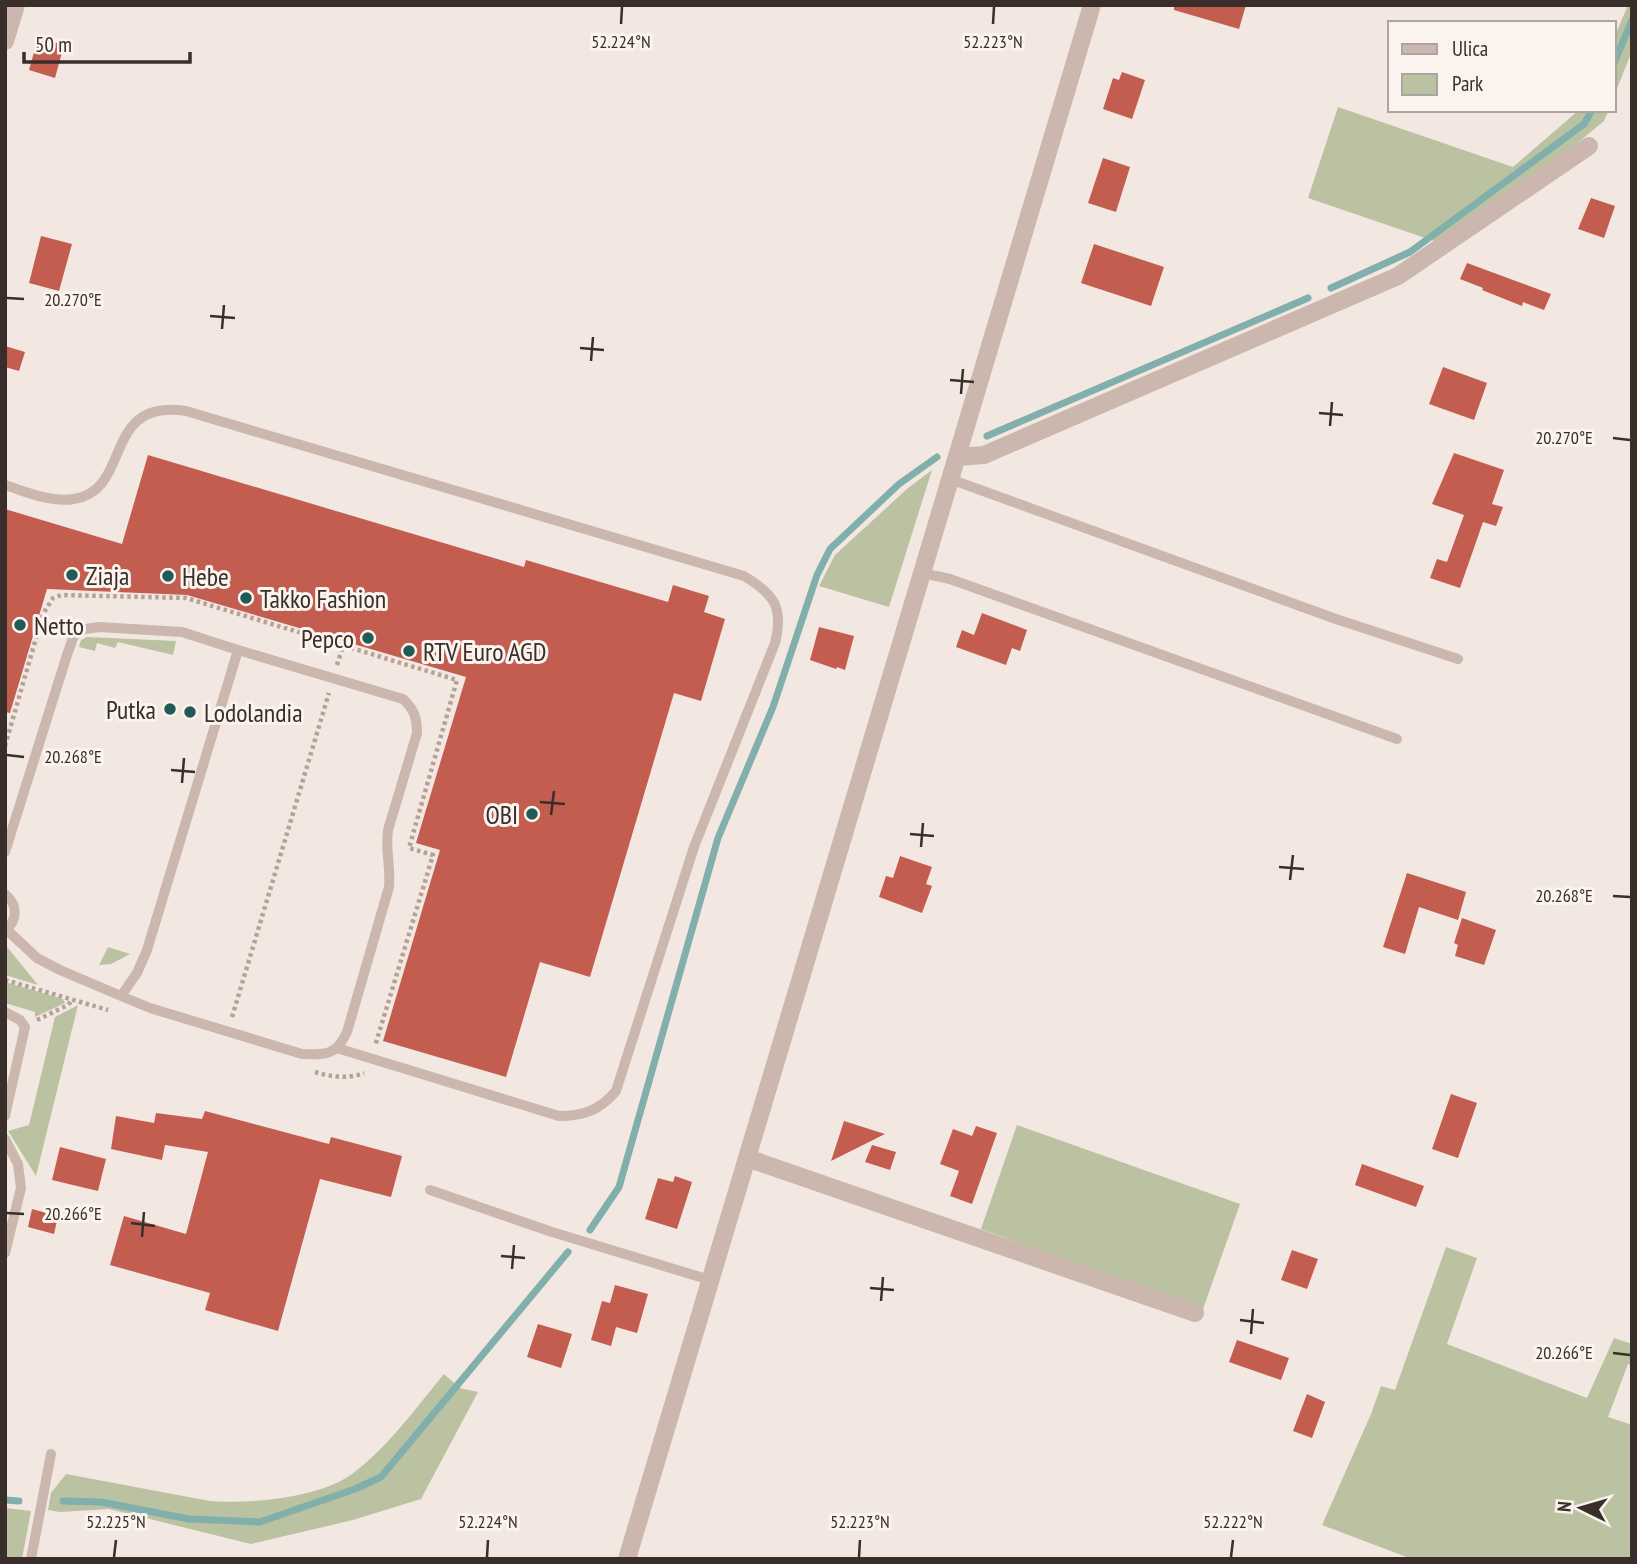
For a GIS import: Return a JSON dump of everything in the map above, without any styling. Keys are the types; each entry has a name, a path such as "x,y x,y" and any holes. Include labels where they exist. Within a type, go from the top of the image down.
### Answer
{"street":[{"path":"5,41 16,5"},
{"path":"627,1559 1092,5"},
{"path":"957,457 984,455 1398,276 1589,146"},
{"path":"747,1158 1195,1313"}],"lane":[{"path":"5,485 60,500 76,499 89,494 101,485 126,432 137,420 153,410 177,409 744,576 762,587 775,604 779,611 775,643 694,847 616,1091 607,1102 592,1112 559,1116 337,1048"},
{"path":"950,479 1336,619 1458,659"},
{"path":"922,573 950,579 1397,739"},
{"path":"5,852 67,655 79,630 99,627 183,632 403,699 411,707 417,720 418,733 388,830 386,843 391,873 389,887 347,1032 337,1048 324,1055 302,1054 150,1008 60,971 37,958 6,930 12,925 16,912 11,899 5,894"},
{"path":"121,996 137,973 147,950 238,650"},
{"path":"5,1012 10,1013 25,1027 5,1115"},
{"path":"5,1139 18,1164 21,1188 5,1253"},
{"path":"430,1190 552,1232 710,1280"},
{"path":"31,1559 51,1454"}],"path":[{"path":"5,746 43,614 53,598 61,595 187,598 457,680 409,848 433,855 371,1058 360,1075 339,1077 312,1071"},
{"path":"228,1032 343,646"},
{"path":"5,980 121,1014"},
{"path":"23,1023 46,1016 68,1005 72,1000"}],"green space":[{"path":"1628,5 1632,5 1632,51 1616,91 1616,33"},
{"path":"1338,107 1513,167 1577,112 1608,112 1604,121 1575,145 1437,242 1308,198"},
{"path":"932,470 889,607 819,586 835,555 908,488"},
{"path":"87,637 176,641 173,655 118,642 115,648 97,643 95,651 79,647 81,640"},
{"path":"5,946 8,948 38,985 5,975"},
{"path":"108,947 130,954 111,964 99,965"},
{"path":"5,982 63,999 65,1003 35,1017 35,1012 5,1003"},
{"path":"78,1005 36,1176 8,1131 29,1125 55,1017"},
{"path":"1017,1125 1240,1204 1203,1309 981,1229"},
{"path":"1446,1247 1477,1258 1447,1344 1587,1398 1614,1338 1632,1344 1632,1365 1628,1364 1608,1417 1632,1425 1632,1559 1412,1559 1322,1525 1381,1386 1395,1390"},
{"path":"444,1374 460,1388 478,1392 421,1499 353,1520 251,1544 109,1509 60,1512 48,1510 51,1493 66,1474 210,1501 284,1498 322,1489 352,1474 377,1452"},
{"path":"5,1508 31,1511 22,1559 5,1559"}],"building":[{"path":"1174,5 1246,5 1239,29 1174,10"},
{"path":"38,38 64,45 55,78 29,70"},
{"path":"1122,72 1145,80 1132,119 1103,109 1113,78 1119,80"},
{"path":"1103,158 1130,167 1116,212 1088,203"},
{"path":"1591,198 1615,206 1604,238 1578,229"},
{"path":"41,236 72,244 59,291 29,283"},
{"path":"1094,244 1164,267 1151,306 1081,283"},
{"path":"1467,263 1551,294 1544,310 1523,302 1522,306 1460,279"},
{"path":"5,346 25,352 19,371 5,367"},
{"path":"1443,367 1487,383 1474,420 1429,404"},
{"path":"1454,453 1504,470 1492,504 1503,507 1496,526 1483,522 1460,588 1430,578 1437,559 1447,562 1464,515 1432,504"},
{"name":"OBI","path":"148,455 524,567 526,560 668,602 673,585 709,596 704,612 725,619 701,701 674,693 590,977 540,962 506,1077 383,1041 440,850 416,843 466,677 187,595 47,589 10,713 5,712 5,509 122,544"},
{"path":"982,613 1027,630 1020,651 1012,648 1006,665 956,647 962,630 974,635"},
{"path":"819,627 854,636 845,670 810,660"},
{"path":"900,856 932,867 926,884 932,886 922,913 879,897 886,876 893,878"},
{"path":"1407,873 1466,892 1458,920 1419,907 1405,954 1383,947"},
{"path":"1462,918 1496,930 1484,965 1455,956 1458,945 1454,943"},
{"path":"1451,1094 1477,1103 1458,1158 1432,1149"},
{"path":"205,1111 329,1144 331,1137 402,1156 391,1197 320,1179 278,1331 205,1310 210,1293 110,1265 124,1216 186,1234 208,1152 165,1145 162,1160 111,1149 116,1116 154,1123 156,1113 202,1119"},
{"path":"844,1121 885,1134 831,1161"},
{"path":"976,1126 997,1133 972,1204 950,1196 959,1171 940,1164 953,1129 972,1136"},
{"path":"872,1145 896,1152 890,1170 865,1162"},
{"path":"60,1147 106,1159 98,1191 52,1180"},
{"path":"1362,1164 1424,1186 1416,1207 1355,1185"},
{"path":"675,1176 692,1182 677,1229 645,1219 658,1178 673,1182"},
{"path":"32,1209 58,1216 54,1234 28,1227"},
{"path":"1292,1250 1318,1259 1307,1289 1281,1280"},
{"path":"615,1285 648,1294 637,1333 616,1327 611,1346 591,1340 602,1301 610,1303"},
{"path":"538,1324 572,1334 561,1368 527,1357"},
{"path":"1237,1340 1289,1358 1281,1380 1229,1362"},
{"path":"1307,1394 1325,1402 1312,1438 1293,1431"}],"waterway":[{"path":"1616,58 1632,20"},
{"path":"1331,288 1410,252 1584,124 1591,112"},
{"path":"987,436 1308,298"},
{"path":"590,1230 619,1187 718,838 773,707 817,575 830,549 899,484 937,457"},
{"path":"63,1501 101,1502 189,1519 260,1522 355,1489 381,1477 568,1252"},
{"path":"5,1500 19,1501"}],"place":[{"name":"Ziaja","path":"72,575"},
{"name":"Hebe","path":"168,576"},
{"name":"Takko Fashion","path":"246,598"},
{"name":"Netto","path":"20,625"},
{"name":"Pepco","path":"368,638"},
{"name":"RTV Euro AGD","path":"409,651"},
{"name":"Putka","path":"170,709"},
{"name":"Lodolandia","path":"190,712"},
{"name":"OBI","path":"532,814"}]}
